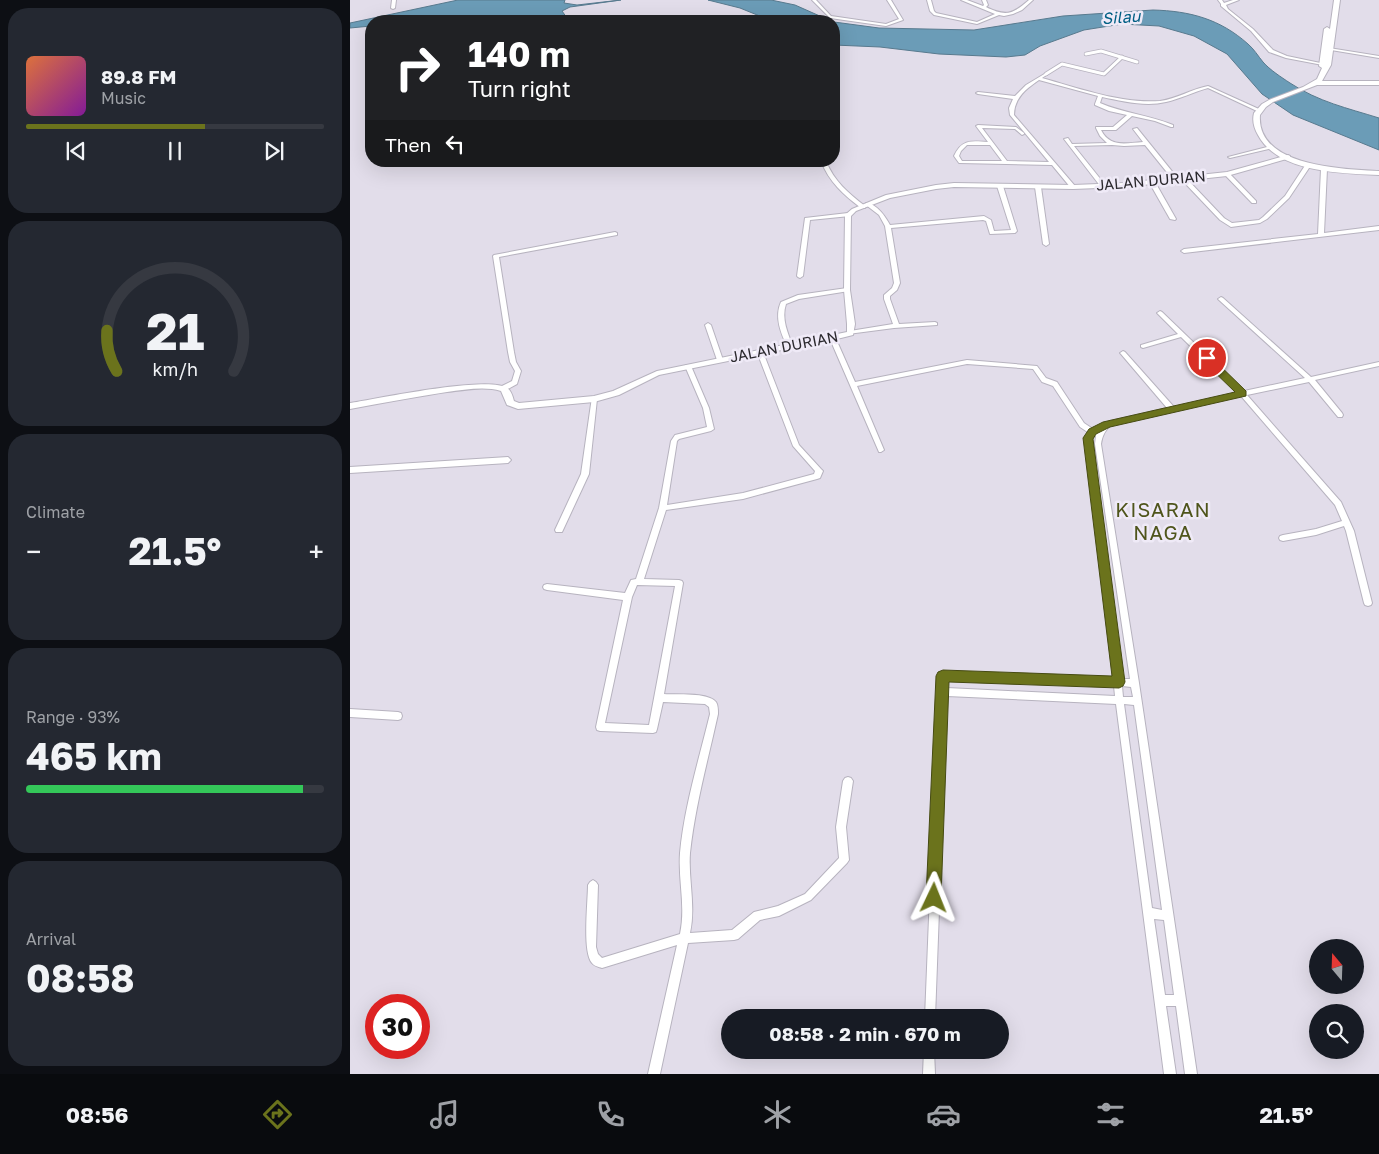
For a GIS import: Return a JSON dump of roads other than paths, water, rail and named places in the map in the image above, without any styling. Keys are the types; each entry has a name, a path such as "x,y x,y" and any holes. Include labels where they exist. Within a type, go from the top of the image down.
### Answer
{"main road":[{"path":"1325,66 1324,46 1331,0"},
{"path":"1318,83 1323,75 1331,49 1337,0"},
{"path":"1324,46 1331,49"},
{"path":"1379,83 1318,83 1265,104 1259,110 1256,118 1258,132 1271,148 1288,158 1308,166 1379,174"}],"street":[{"path":"393,8 394,0"},
{"path":"814,0 828,15"},
{"path":"840,18 886,25 901,20 889,0"},
{"path":"929,0 932,11 935,14 973,23 982,22 998,14 1017,12 1031,0"},
{"path":"963,0 998,14"},
{"path":"982,8 986,5 984,0"},
{"path":"1221,2 1237,0"},
{"path":"1221,2 1252,30 1271,51 1286,58 1325,66"},
{"path":"1331,49 1379,57"},
{"path":"1086,54 1101,51 1137,62"},
{"path":"1051,164 1012,115 1012,104 1016,98 1039,79 1062,64 1104,74 1122,57"},
{"path":"1039,79 1101,95 1158,102 1174,100 1208,87 1259,110"},
{"path":"978,93 1016,98"},
{"path":"1101,95 1097,104 1111,110 1156,120 1171,126"},
{"path":"1113,144 1102,138 1098,128 1114,129 1131,114"},
{"path":"1006,163 978,126 1017,128 1073,188"},
{"path":"1134,129 1176,180"},
{"path":"1066,139 1103,186"},
{"path":"1072,145 1146,143"},
{"path":"992,144 964,144 959,147 956,156 961,162 1051,164"},
{"path":"1230,157 1271,148"},
{"name":"JALAN DURIAN","path":"504,388 510,403 518,406 594,399 616,393 650,375 833,339 850,333 851,324 847,290 848,215 888,196 936,187 1073,188 1176,180 1227,174 1288,158"},
{"path":"1184,179 1224,222 1231,225 1260,221 1265,218 1287,197 1308,166"},
{"path":"825,167 828,174 839,188 881,214 888,227 897,283 895,289 887,295 887,299 897,326"},
{"path":"1321,235 1324,168"},
{"path":"1227,174 1254,202"},
{"path":"1152,182 1173,219"},
{"path":"888,227 984,218 988,220 992,234 1013,232 1000,186"},
{"path":"1038,187 1046,244"},
{"path":"800,276 807,219 848,215"},
{"path":"1184,250 1379,228"},
{"path":"351,407 468,387 497,386 504,388 515,382 518,371 511,352 496,256 615,234"},
{"path":"790,347 779,313 783,304 798,297 847,290"},
{"path":"1222,298 1310,379 1340,415"},
{"path":"1160,313 1242,394 1338,504 1346,522 1368,603"},
{"path":"850,333 897,326 935,324"},
{"path":"708,325 720,360"},
{"path":"1143,346 1183,335"},
{"path":"833,339 881,450"},
{"path":"663,508 743,496 817,476 819,472 796,446 760,352"},
{"path":"1123,352 1172,409"},
{"path":"852,385 967,362 1035,367 1044,380 1055,384 1080,423 1096,434 1138,701 1191,1074"},
{"path":"1170,1074 1087,442 1089,435 1096,434 1107,424 1379,364"},
{"path":"639,582 663,508 675,439 711,429 706,408 688,366"},
{"path":"559,530 584,474 594,399"},
{"path":"350,470 508,460"},
{"path":"1283,538 1316,532 1346,522"},
{"path":"634,582 679,583 653,729 600,727 628,597 634,582"},
{"path":"547,588 628,597"},
{"path":"930,1009 942,677 944,675 1135,683"},
{"path":"942,692 1138,701"},
{"path":"654,1074 688,920 685,856 688,828 714,714 713,705 707,700 659,698"},
{"path":"350,713 398,716"},
{"path":"593,885 591,947 596,961 602,963 683,938 734,935 758,916 779,912 808,897 844,860 841,827 848,781"},
{"path":"1148,913 1167,915"},
{"path":"1160,1000 1180,1001"},
{"path":"929,1059 929,1074"}],"water":[{"path":"458,0 565,0 564,3 577,5 621,0 570,7 562,11 565,15 388,15"},
{"path":"708,0 771,0 795,5 818,15 757,15 740,8"},
{"name":"Silau","path":"1153,10 1180,12 1204,18 1227,28 1237,35 1250,46 1269,68 1301,90 1333,104 1379,118 1379,150 1293,115 1262,94 1227,54 1194,36 1159,26 1122,24 1084,30 1040,46 1025,55 1006,57 939,54 880,47 840,45 840,23 879,28 974,30 1063,16"},
{"path":"365,20 365,27 350,28 350,23"}],"district":[{"name":"KISARAN NAGA","path":"1163,522"}]}
